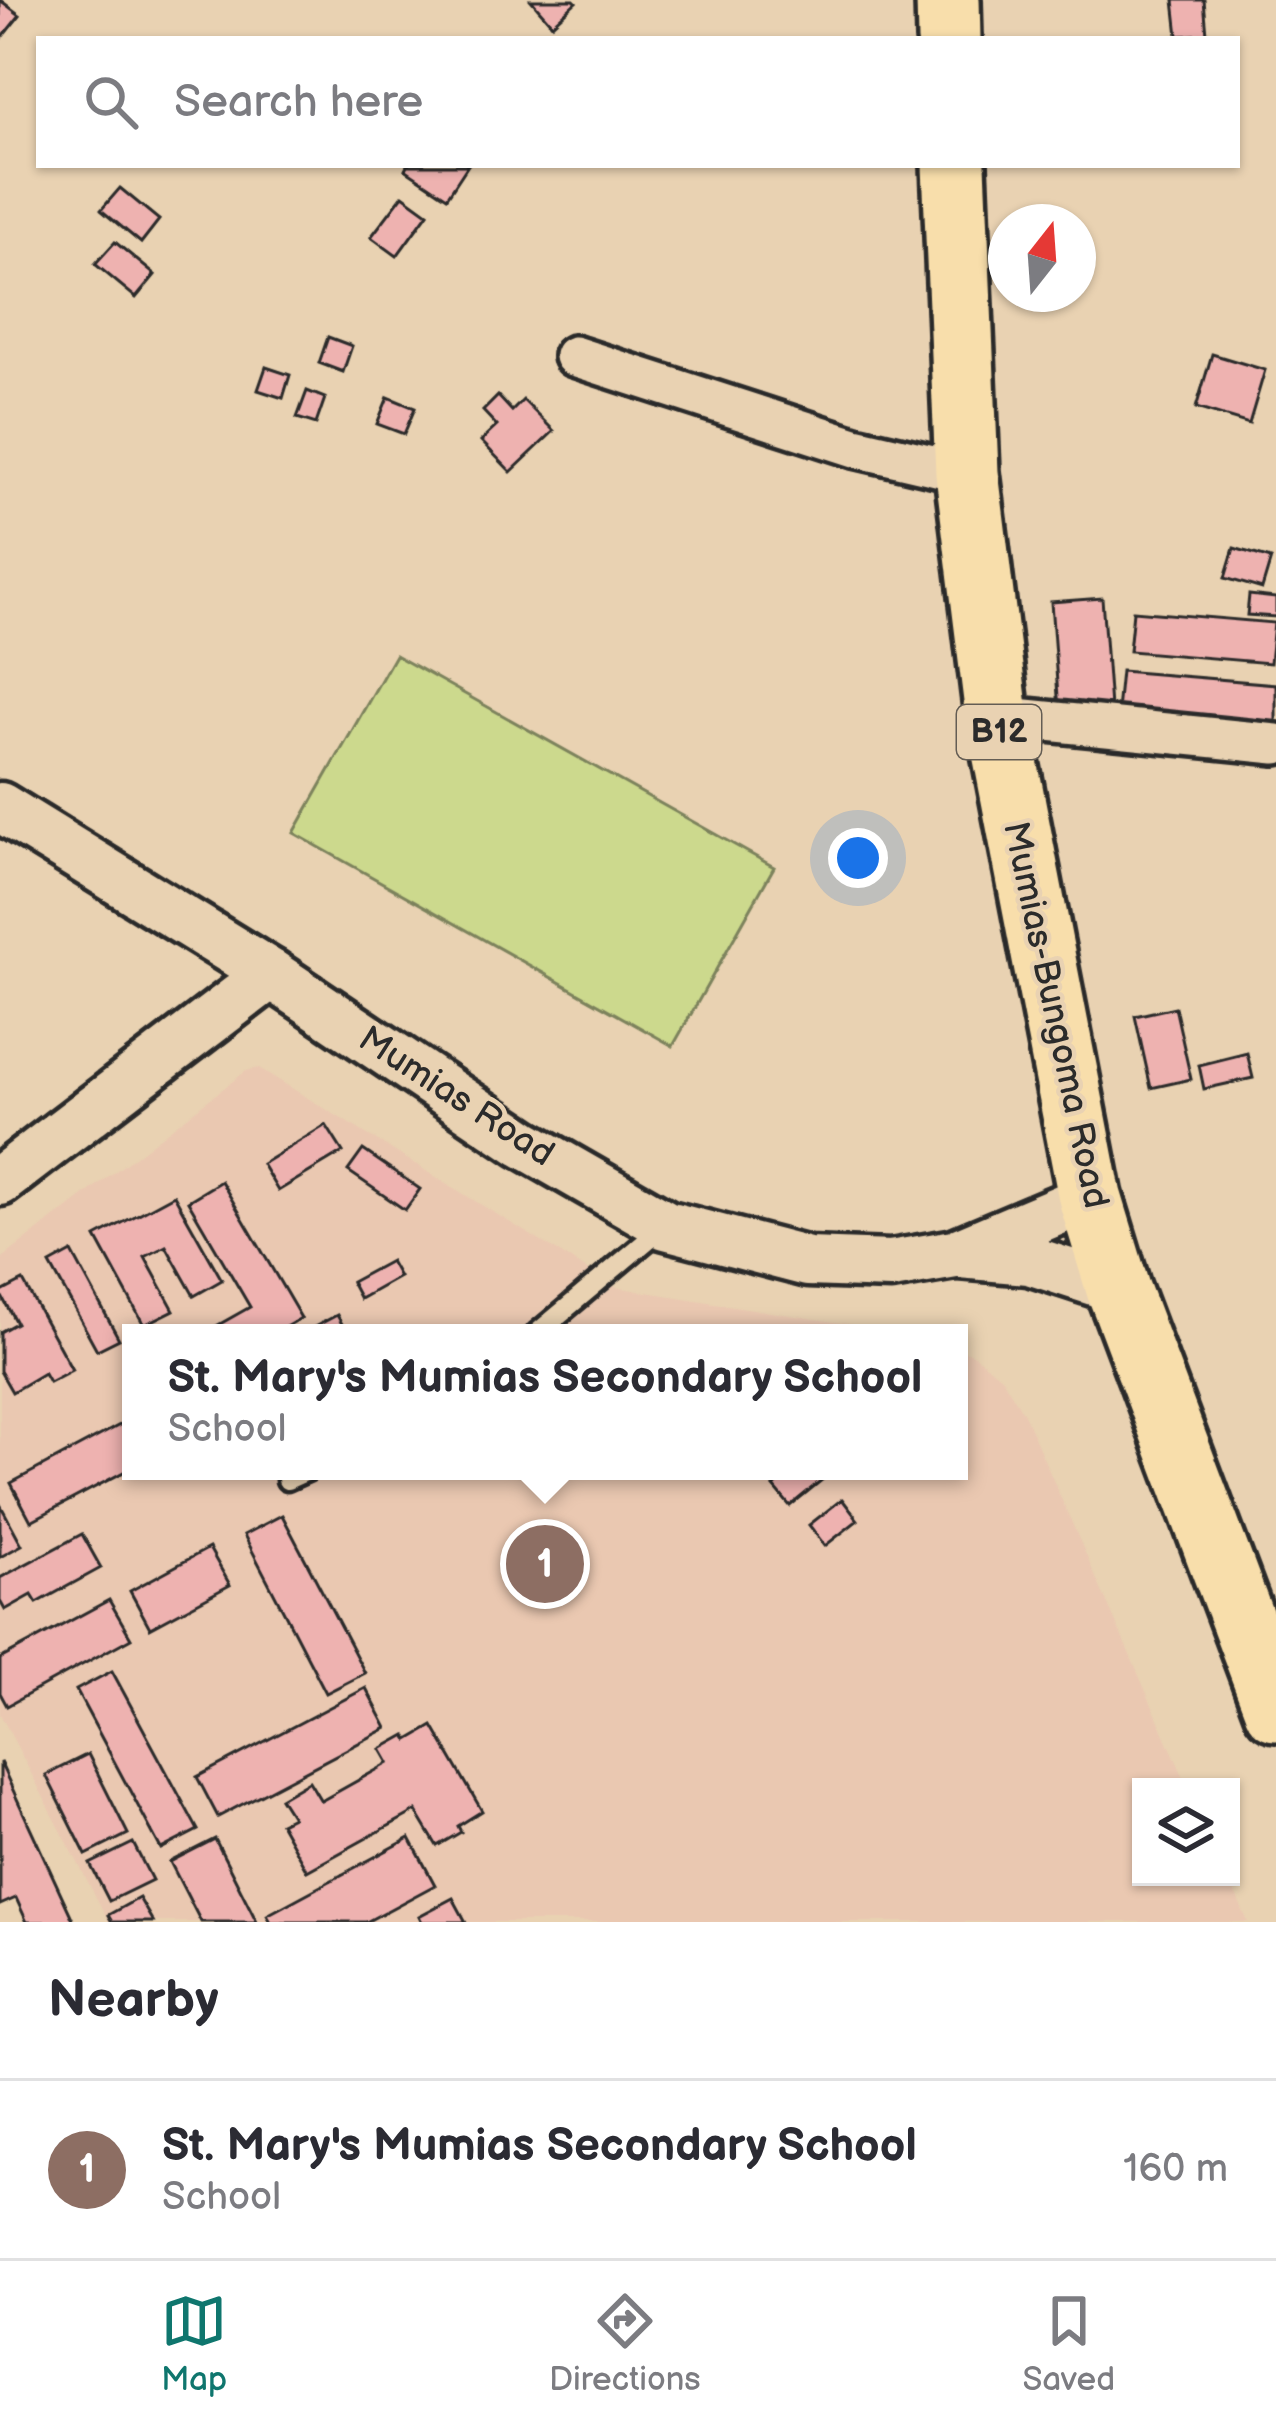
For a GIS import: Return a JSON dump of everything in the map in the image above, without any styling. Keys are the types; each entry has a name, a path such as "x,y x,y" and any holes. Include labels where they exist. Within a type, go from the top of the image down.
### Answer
{"highway":[{"path":"947,0 949,36"},
{"name":"Mumias-Bungoma Road","path":"954,168 967,473 997,716 1090,1197 1118,1289"},
{"name":"B12","path":"1118,1289 1276,1709"}],"street":[{"path":"574,356 855,447 967,473"},
{"path":"997,716 1276,744"},
{"name":"Mumias Road","path":"0,807 271,974 523,1143 666,1225 808,1262 891,1265 955,1253 1090,1197"},
{"path":"0,1180 271,974"},
{"name":"Mumias Road","path":"955,1253 1029,1260 1118,1289"}],"lane":[{"path":"548,1324 666,1225"}],"shaded area":[{"path":"259,1068 615,1287 847,1324 122,1324 122,1480 968,1480 968,1352 973,1354 1002,1378 1024,1414 1184,1778 1132,1778 1132,1886 1232,1886 1248,1922 109,1922 0,1714 0,1260 246,1071"}],"green space":[{"path":"395,655 774,867 673,1046 294,833"}],"building":[{"path":"0,0 20,15 0,40"},
{"path":"531,0 574,0 576,2 552,24"},
{"path":"1174,0 1204,0 1207,34 1178,36"},
{"path":"406,168 466,168 447,197"},
{"path":"120,188 159,220 141,243 101,210"},
{"path":"403,195 428,213 397,256 371,237"},
{"path":"115,242 155,275 136,298 95,264"},
{"path":"328,337 352,346 343,372 319,363"},
{"path":"1212,354 1265,370 1249,424 1196,408"},
{"path":"266,367 290,375 283,398 258,390"},
{"path":"307,391 325,398 316,424 297,418"},
{"path":"498,396 512,411 523,400 554,431 511,472 481,441 497,426 483,411"},
{"path":"388,397 415,408 404,434 377,424"},
{"path":"1234,548 1271,559 1262,589 1225,578"},
{"path":"1249,595 1276,598 1276,617 1247,615"},
{"path":"1102,598 1110,707 1059,710 1051,602"},
{"path":"1133,611 1274,623 1270,663 1129,651"},
{"path":"1121,671 1276,684 1276,726 1117,711"},
{"path":"1175,1007 1191,1079 1151,1088 1135,1016"},
{"path":"1247,1053 1253,1078 1204,1089 1199,1065"},
{"path":"326,1125 343,1152 278,1191 262,1164"},
{"path":"363,1150 420,1189 405,1210 348,1171"},
{"path":"221,1181 301,1318 291,1324 220,1324 250,1307 188,1201"},
{"path":"174,1195 222,1280 194,1296 166,1246 145,1257 174,1310 143,1324 96,1237"},
{"path":"72,1252 119,1339 97,1350 50,1264"},
{"path":"390,1261 399,1277 360,1299 351,1282"},
{"path":"23,1281 72,1370 49,1382 44,1373 12,1392 0,1371 0,1332 16,1323 0,1293"},
{"path":"337,1315 342,1324 320,1324"},
{"path":"122,1424 122,1473 31,1521 11,1483"},
{"path":"782,1480 822,1480 790,1506 774,1487"},
{"path":"842,1499 858,1520 825,1546 809,1525"},
{"path":"0,1504 22,1545 0,1557"},
{"path":"282,1515 365,1673 326,1693 244,1535"},
{"path":"82,1534 101,1568 37,1603 32,1595 5,1610 0,1578"},
{"path":"209,1548 230,1585 150,1628 130,1591"},
{"path":"109,1600 131,1638 7,1706 0,1693 0,1659"},
{"path":"112,1671 198,1830 161,1849 76,1690"},
{"path":"366,1688 387,1728 218,1817 197,1777"},
{"path":"433,1726 482,1811 458,1826 461,1832 437,1846 416,1811 307,1871 280,1823 292,1817 280,1798 309,1781 321,1801 389,1763 381,1749"},
{"path":"88,1754 128,1834 86,1855 46,1775"},
{"path":"0,1762 74,1922 27,1922 16,1898 0,1905"},
{"path":"410,1838 435,1885 366,1922 271,1922 267,1915"},
{"path":"215,1839 257,1922 201,1922 170,1862"},
{"path":"133,1843 152,1880 109,1901 90,1864"},
{"path":"139,1898 153,1922 112,1922 108,1915"},
{"path":"453,1898 466,1922 422,1922 419,1916"}],"place":[{"name":"St. Mary's Mumias Secondary School","path":"545,1564"}]}
